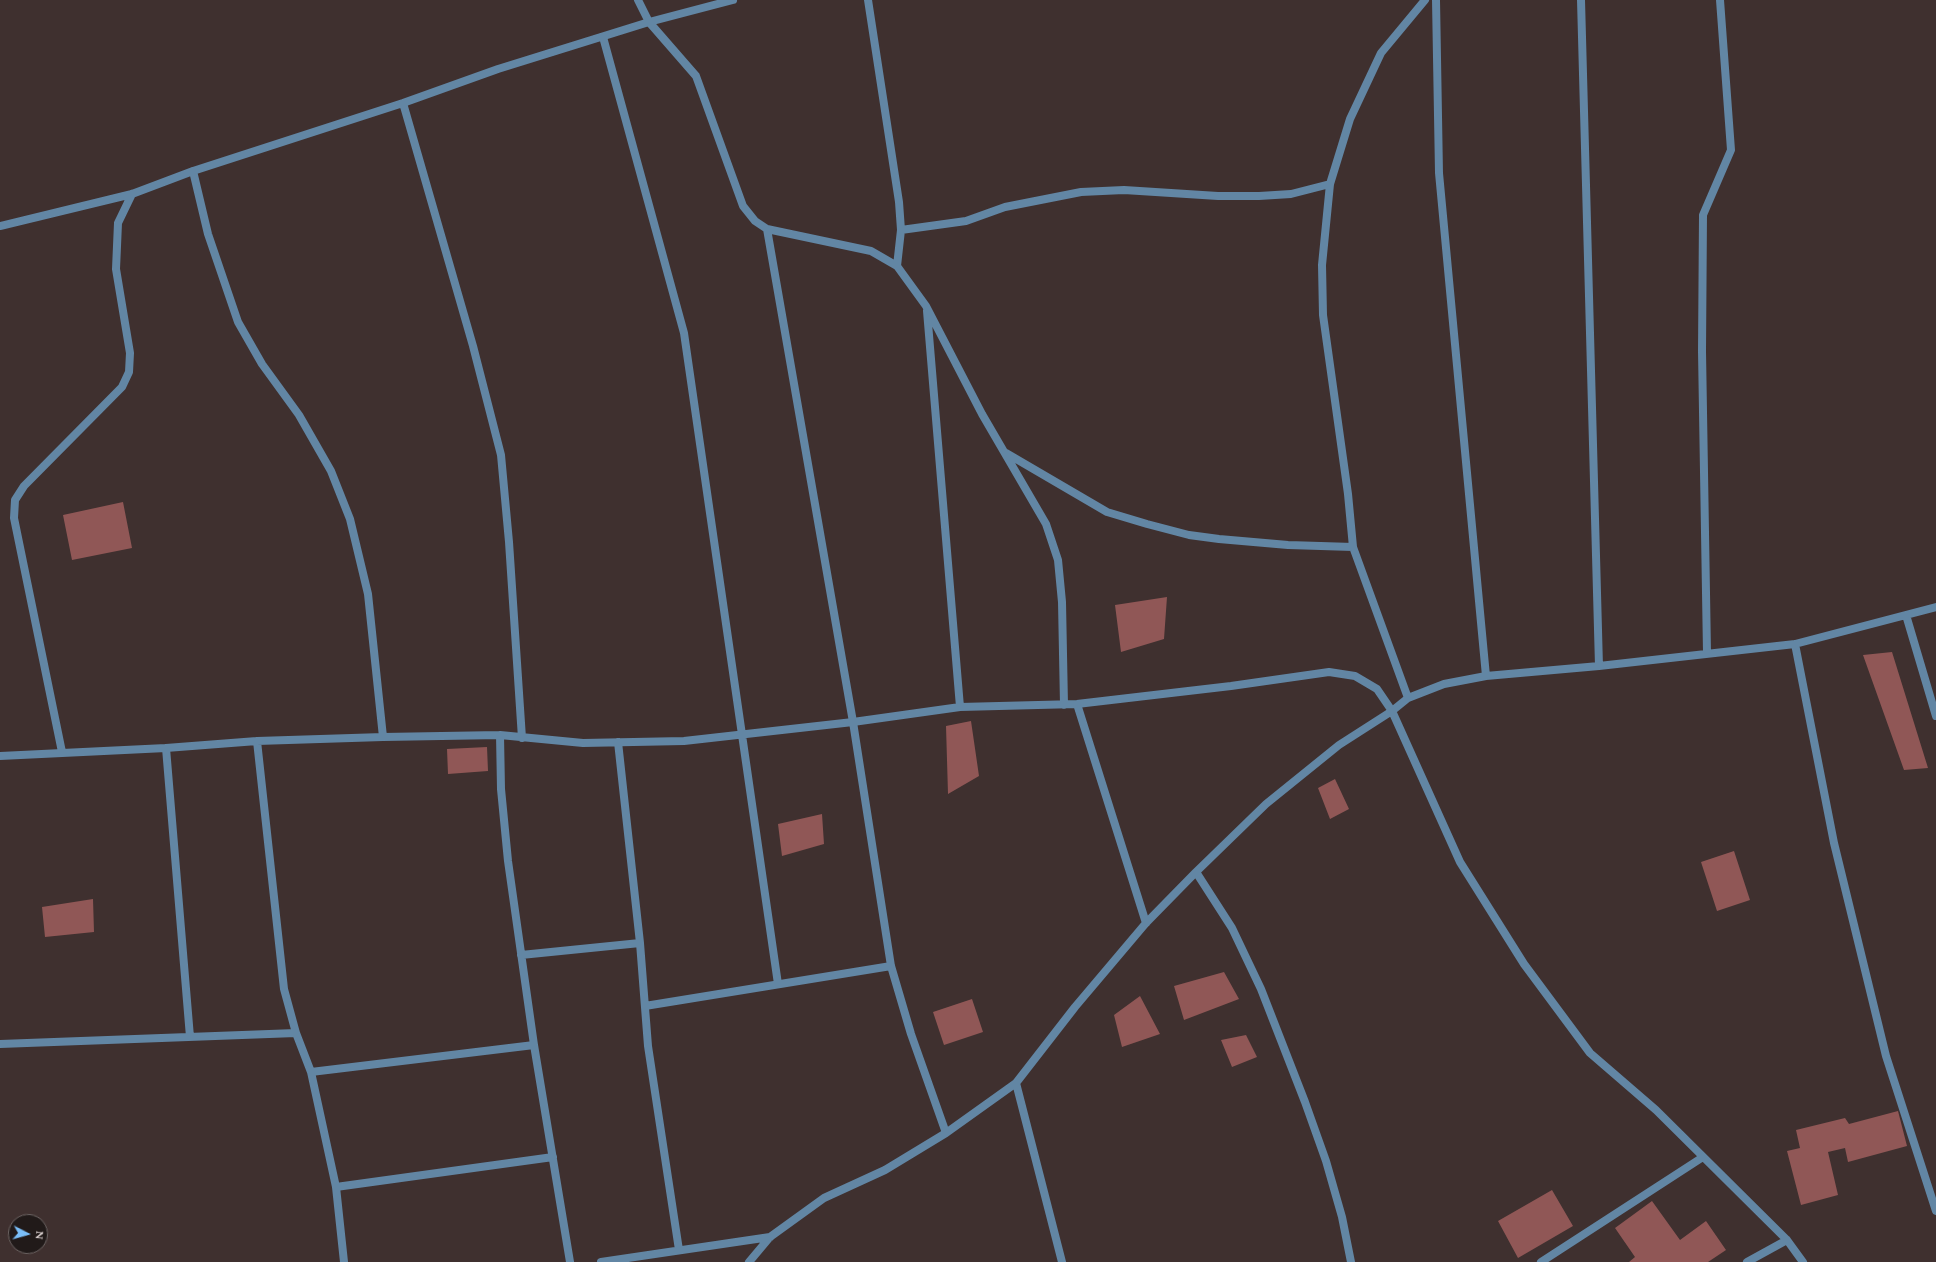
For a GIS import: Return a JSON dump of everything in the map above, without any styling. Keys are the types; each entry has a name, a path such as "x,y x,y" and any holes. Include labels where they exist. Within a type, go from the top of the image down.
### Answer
{"street":[{"path":"638,0 650,22 696,76 743,206 755,221 767,229 871,251 897,266 926,306 982,414 1046,524 1058,560 1062,602 1064,704"},
{"path":"0,226 132,194 193,171 403,103 498,69 602,36 733,0"},
{"path":"868,0 898,202 901,230 897,266"},
{"path":"1408,698 1354,547 1323,315 1322,265 1330,184 1350,119 1381,53 1425,0"},
{"path":"1436,0 1439,173 1486,676"},
{"path":"1581,0 1598,666"},
{"path":"1707,653 1702,351 1703,215 1731,150 1720,0"},
{"path":"602,36 684,333 778,984"},
{"path":"403,103 470,338 501,455 510,542 522,738"},
{"path":"193,171 208,234 238,322 262,364 299,415 331,471 350,519 368,594 383,737"},
{"path":"901,230 966,221 1006,207 1081,192 1124,190 1210,196 1259,196 1291,194 1330,184"},
{"path":"62,752 14,518 16,500 24,486 122,387 129,372 130,353 116,269 118,223 132,194"},
{"path":"767,229 853,722 891,966 911,1034 946,1133"},
{"path":"926,306 960,707"},
{"path":"1004,451 1107,512 1146,524 1189,535 1219,539 1288,545 1354,547"},
{"path":"749,1262 770,1237 824,1198 885,1170 946,1133 1016,1083 1075,1007 1146,922 1196,872 1266,804 1339,745 1392,711 1408,698 1444,684 1486,676 1598,666 1795,644 1936,607"},
{"path":"1906,615 1936,716"},
{"path":"1795,644 1834,843 1886,1056 1936,1211"},
{"path":"0,756 166,748 257,741 383,737 500,735 582,743 684,741 853,722 960,707 1077,704 1232,686 1329,672 1356,676 1377,689 1392,711 1460,862 1524,964 1590,1053 1656,1110 1787,1240 1803,1262"},
{"path":"1077,704 1146,922"},
{"path":"500,735 501,789 508,861 534,1045 570,1262"},
{"path":"257,741 284,989 296,1033 312,1072 336,1187 344,1262"},
{"path":"618,742 640,943 648,1046 679,1250"},
{"path":"166,748 190,1037"},
{"path":"1196,872 1232,928 1260,989 1305,1102 1326,1161 1342,1217 1351,1262"},
{"path":"521,955 640,943"},
{"path":"645,1006 891,966"},
{"path":"0,1044 296,1033"},
{"path":"312,1072 534,1045"},
{"path":"1016,1083 1062,1262"},
{"path":"336,1187 553,1157"},
{"path":"1541,1262 1703,1157"},
{"path":"601,1262 770,1237"},
{"path":"1747,1262 1787,1240"}],"building":[{"path":"123,502 132,548 72,560 63,515"},
{"path":"1167,597 1164,639 1121,652 1115,605"},
{"path":"1892,652 1928,768 1904,770 1863,655"},
{"path":"971,721 979,776 948,794 946,726"},
{"path":"487,747 488,771 448,774 447,749"},
{"path":"1335,779 1349,809 1330,819 1318,788"},
{"path":"822,814 824,844 782,856 778,824"},
{"path":"1734,851 1750,900 1717,911 1701,862"},
{"path":"93,899 94,932 45,937 42,907"},
{"path":"1224,972 1239,999 1184,1020 1174,986"},
{"path":"1140,996 1160,1034 1122,1047 1114,1015"},
{"path":"972,999 983,1032 944,1045 933,1012"},
{"path":"1246,1035 1257,1057 1232,1067 1221,1040"},
{"path":"1898,1111 1907,1146 1848,1162 1845,1148 1828,1152 1838,1195 1801,1205 1787,1151 1800,1148 1796,1130 1845,1118 1849,1124"},
{"path":"1552,1190 1573,1226 1518,1258 1498,1221"},
{"path":"1652,1201 1680,1240 1706,1221 1726,1250 1708,1262 1629,1262 1635,1257 1615,1228"}]}
